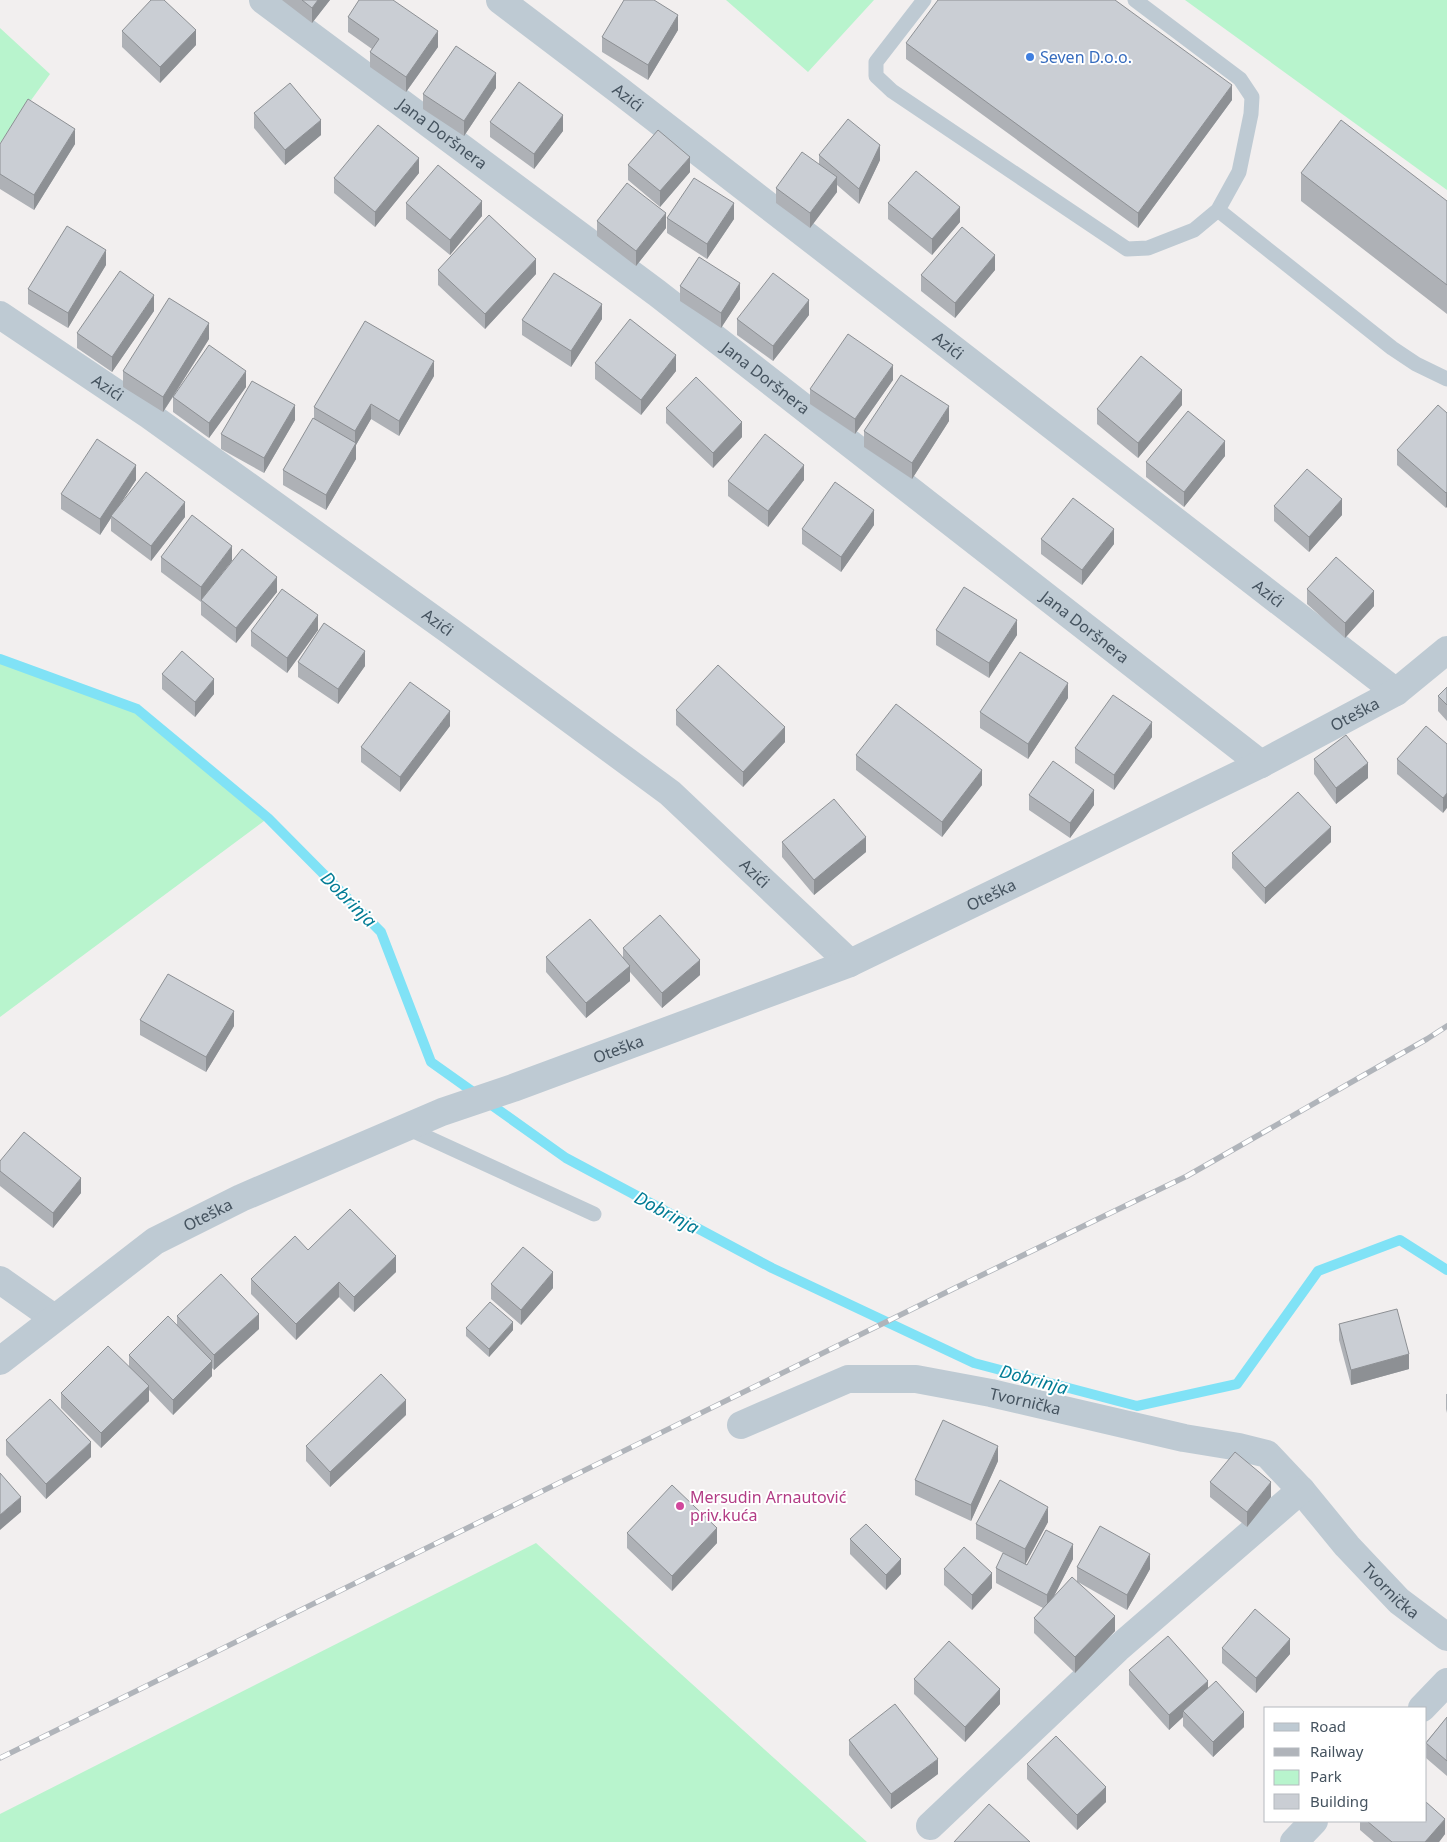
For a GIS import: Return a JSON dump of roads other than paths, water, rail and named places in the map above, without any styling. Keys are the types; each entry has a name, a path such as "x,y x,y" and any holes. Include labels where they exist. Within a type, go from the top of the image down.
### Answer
{"street":[{"name":"Jana Doršnera","path":"263,0 657,293 1261,764"},
{"name":"Azići","path":"500,0 636,103 1396,692"},
{"name":"Azići","path":"0,315 149,415 442,625 670,793 850,963"},
{"name":"Oteška","path":"0,1361 155,1241 241,1198 442,1112 850,963 1261,764 1396,692 1447,650"},
{"path":"0,1280 54,1318"},
{"name":"Tvornička","path":"741,1425 848,1379 916,1379 990,1393 1184,1438 1267,1454 1301,1490 1347,1546 1399,1601 1447,1637"},
{"path":"930,1826 1117,1649 1301,1490"},
{"path":"1423,1707 1447,1682"},
{"path":"1294,1842 1313,1822"}],"lane":[{"path":"924,0 876,62 876,76 892,91 1127,249 1148,248 1194,230 1218,210 1239,172 1251,114 1252,98 1240,79 1135,0"},
{"path":"1218,210 1392,348 1416,364 1447,379"},
{"path":"407,1128 594,1214"}],"waterway":[{"name":"Dobrinja","path":"0,659 137,709 268,818 381,932 431,1062 566,1158 772,1268 974,1363 1137,1406 1237,1384 1318,1271 1400,1240 1447,1270"}],"railway":[{"path":"0,1758 953,1289 1187,1176 1447,1026"}],"place":[{"name":"Seven D.o.o.","path":"1030,57"},
{"name":"Mersudin Arnautović priv.kuća","path":"680,1506"}]}
